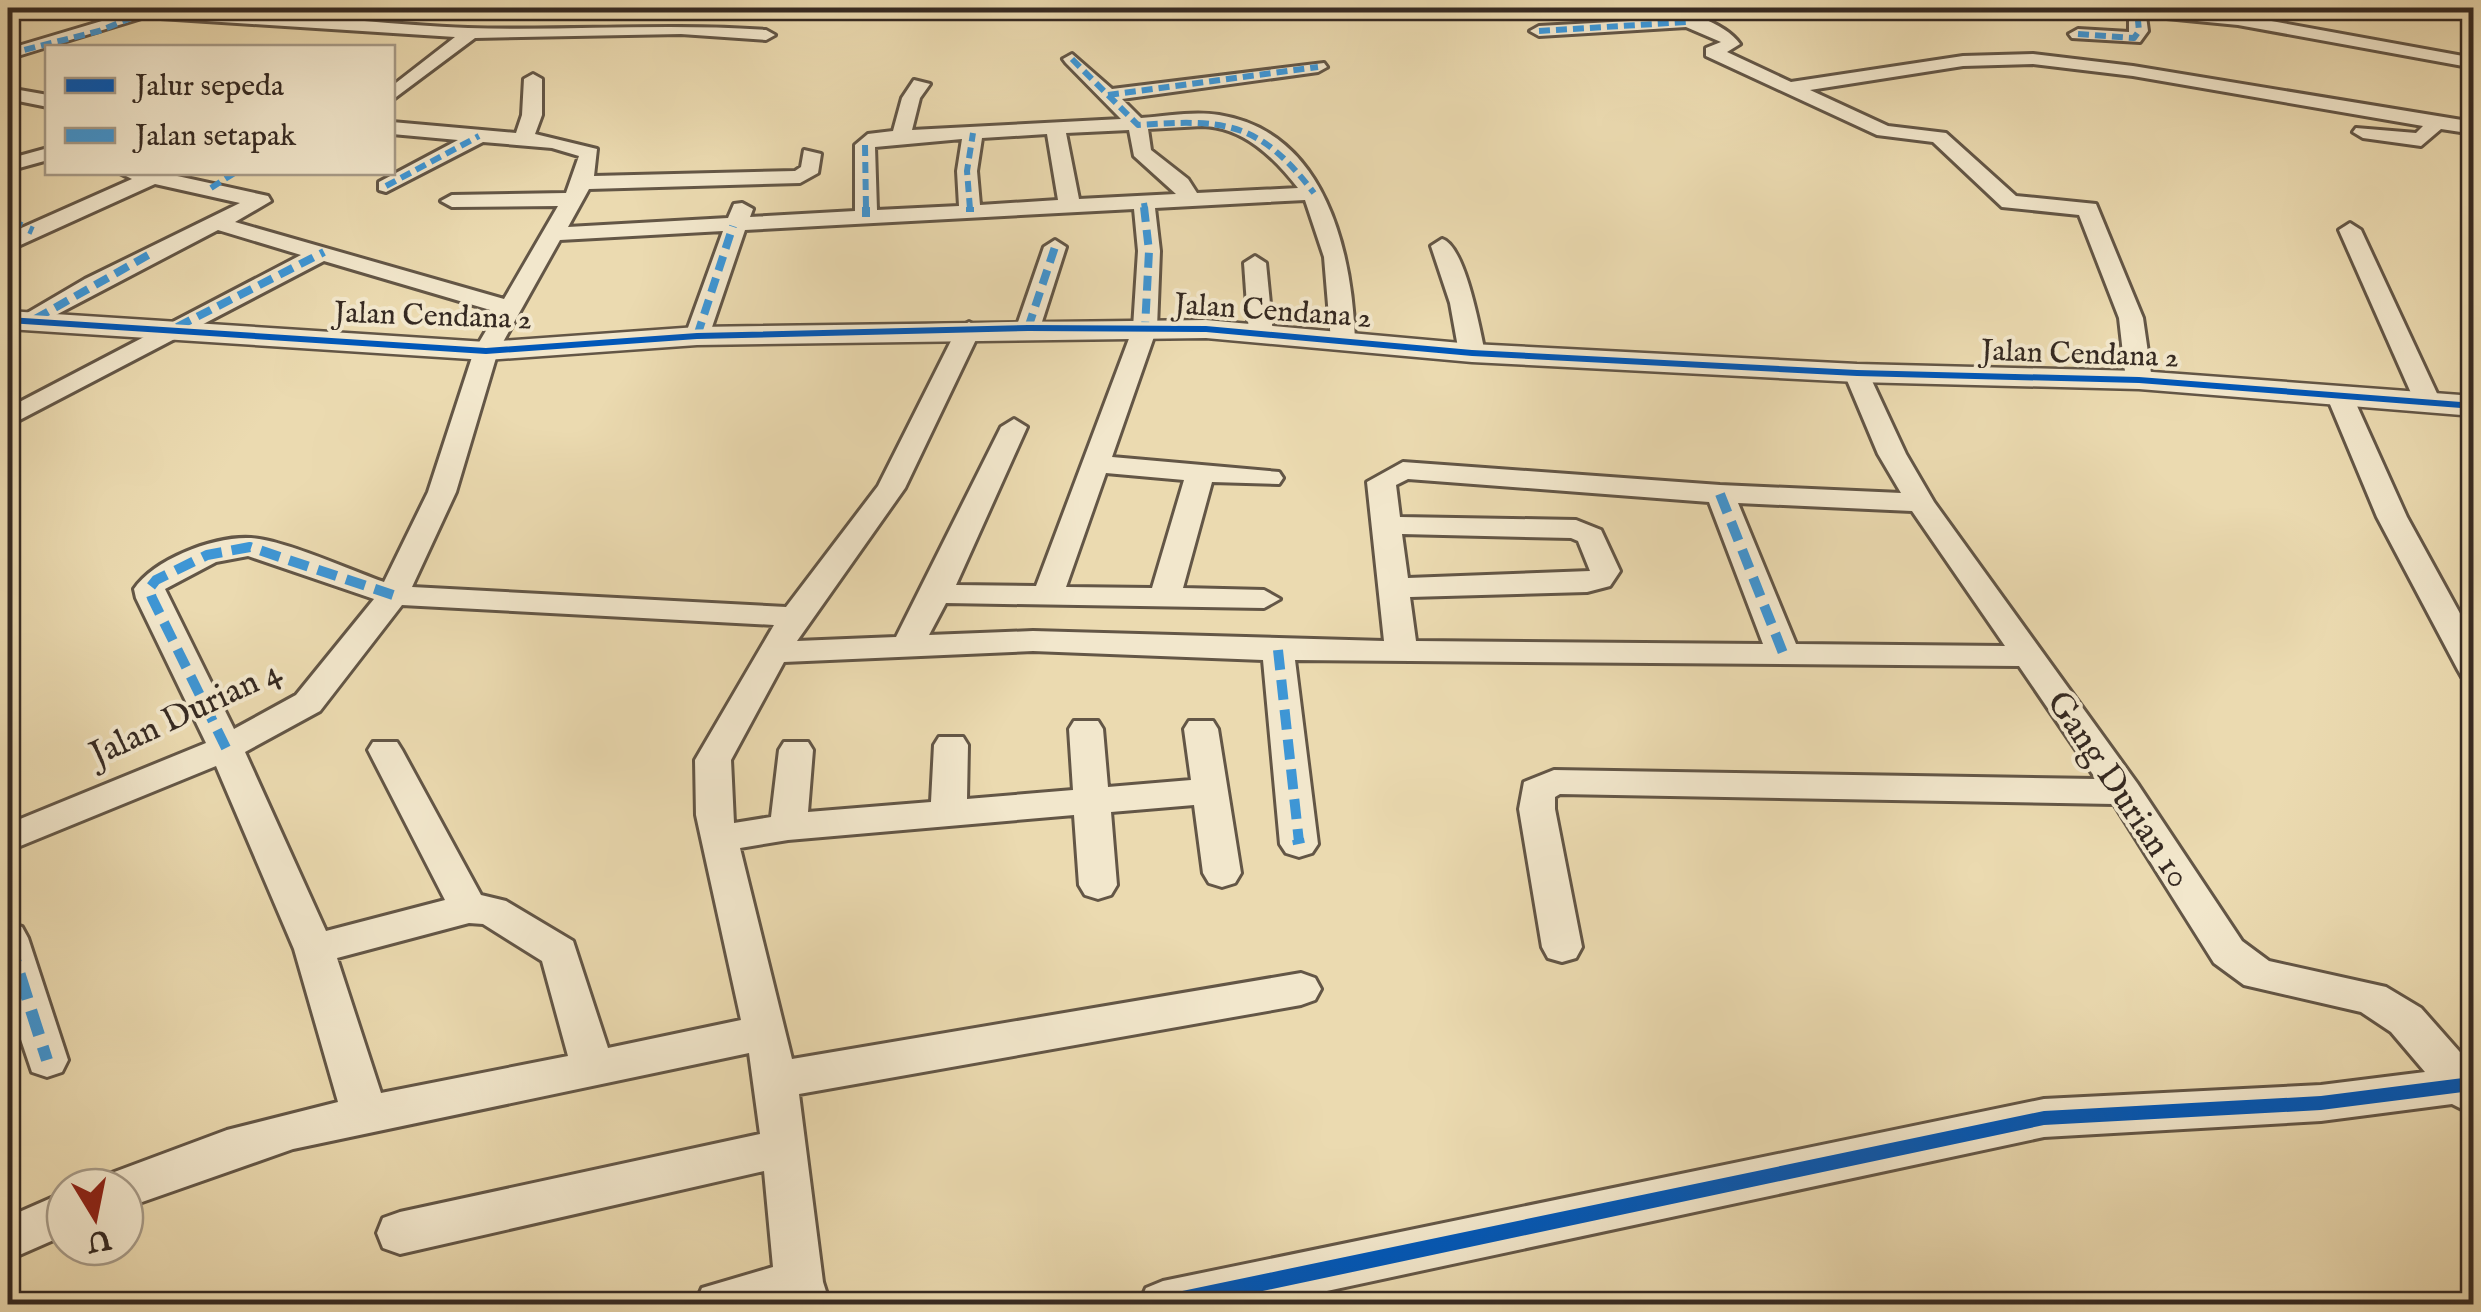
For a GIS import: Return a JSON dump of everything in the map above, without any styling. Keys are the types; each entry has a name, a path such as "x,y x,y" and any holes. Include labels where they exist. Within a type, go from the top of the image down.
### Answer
{"street":[{"path":"8,12 32,8"},
{"path":"88,8 470,33 681,29 766,34"},
{"path":"287,22 310,8"},
{"path":"1656,8 1731,42 1712,50 1785,88 1884,131 1939,137 2010,202 2088,209 2130,318 2139,380"},
{"path":"2118,8 2245,14 2474,62"},
{"path":"2078,34 2134,38 2146,9"},
{"path":"8,54 99,31 141,14"},
{"path":"428,30 444,14"},
{"path":"1539,31 1687,22"},
{"path":"331,40 355,26"},
{"path":"395,93 470,33"},
{"path":"1072,59 1138,125 1141,152 1181,183 1192,202"},
{"path":"1785,88 1963,61 2033,59 2132,71 2474,128"},
{"path":"1108,95 1318,67"},
{"path":"524,140 532,115 532,79"},
{"path":"901,136 911,98 922,84"},
{"path":"9,95 45,101"},
{"path":"866,217 864,145 876,138 1237,122 1292,162 1323,207 1342,290 1343,341"},
{"path":"2362,132 2421,140 2436,122"},
{"path":"395,128 585,149 590,153 577,192"},
{"path":"1056,131 1070,207"},
{"path":"970,212 967,172 973,133"},
{"path":"386,186 478,136"},
{"path":"8,165 44,151"},
{"path":"452,201 808,174 811,154"},
{"path":"19,321 260,201 140,175"},
{"path":"211,188 231,175"},
{"path":"8,242 152,178"},
{"path":"697,336 733,226 759,178"},
{"name":"Jalan Durian 4","path":"8,838 226,748 308,702 394,595 442,492 486,350 577,192"},
{"path":"553,234 1314,193"},
{"path":"1047,596 1145,328 1148,250 1144,203"},
{"path":"8,220 32,231"},
{"path":"216,223 510,308"},
{"path":"2350,230 2428,402"},
{"path":"1442,246 1462,302 1472,354"},
{"path":"1028,328 1055,247"},
{"path":"8,418 324,252"},
{"path":"1255,263 1261,334"},
{"name":"Jalan Cendana 2","path":"19,321 486,350 697,336 1145,328 1261,334 1472,354 1857,373 2139,380 2474,406"},
{"path":"719,1304 803,1293 768,1032 719,839 714,760 731,722 795,617 890,488 969,329"},
{"name":"Gang Durian 10","path":"1857,373 1892,454 1922,503 2025,656 2124,792 2228,952 2258,974 2372,998 2406,1020 2468,1092"},
{"path":"2340,397 2392,518 2474,670"},
{"path":"906,647 936,594 1014,427"},
{"path":"1095,464 1269,478"},
{"path":"1401,648 1380,482 1403,470 1720,494 1922,503"},
{"path":"1165,598 1200,473"},
{"path":"1720,494 1783,653"},
{"path":"1383,524 1576,528 1592,536 1605,571 1599,580 1587,584 1394,588"},
{"path":"361,1116 359,1092 314,950 226,748 152,598 150,588 156,580 206,554 250,547 394,595 795,617"},
{"path":"936,594 1264,599"},
{"path":"776,652 1033,641 1278,650 2025,656"},
{"path":"1278,650 1298,844"},
{"path":"1086,729 1095,803 1098,885"},
{"path":"1202,729 1222,873"},
{"path":"949,813 950,745"},
{"path":"385,750 469,908"},
{"path":"788,827 796,750"},
{"path":"1562,947 1537,808 1537,791 1554,782 2124,792"},
{"path":"719,839 788,827 1208,791"},
{"path":"314,950 469,908 492,911 560,952 593,1070"},
{"path":"8,938 47,1060"},
{"path":"776,1080 1301,989"},
{"path":"145,1180 227,1149 361,1116 768,1032"},
{"path":"1163,1304 2044,1118 2468,1092"},
{"path":"400,1233 782,1148"},
{"path":"8,1239 45,1222"}],"marked path":[{"path":"2078,34 2134,38 2139,31 2137,10"},
{"path":"8,54 99,31 141,14"},
{"path":"1539,31 1687,22"},
{"path":"1072,59 1138,125 1196,122 1239,127 1276,148 1314,193"},
{"path":"1108,95 1318,67"},
{"path":"970,212 967,171 973,133"},
{"path":"386,186 479,136"},
{"path":"865,145 866,217"},
{"path":"211,188 231,175"},
{"path":"1144,203 1149,251 1145,328"},
{"path":"8,220 33,231"},
{"path":"697,336 733,226"},
{"path":"1028,328 1055,247"},
{"path":"177,327 324,252"},
{"path":"35,319 150,254"},
{"path":"1720,494 1783,653"},
{"path":"226,748 152,598 149,589 156,580 207,555 250,547 393,595"},
{"path":"1278,650 1299,844"},
{"path":"8,938 47,1060"}],"cycle path":[{"path":"8,320 486,351 697,336 1028,328 1206,329 1472,353 1857,373 2139,380 2474,406"},
{"path":"1163,1304 2044,1118 2321,1103 2463,1085"}]}
